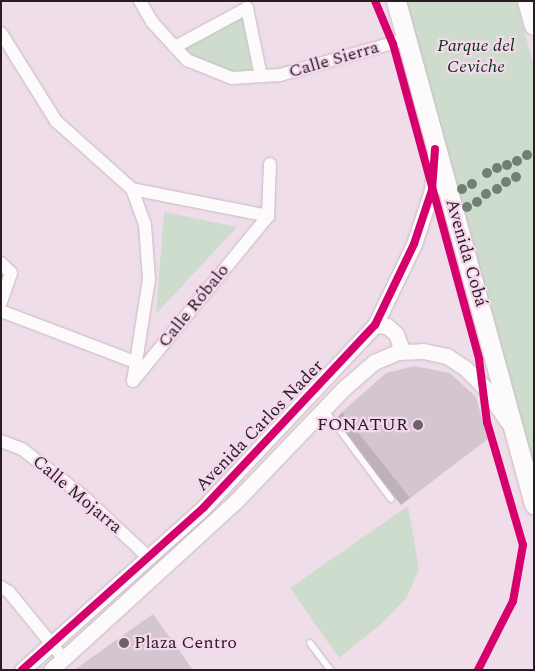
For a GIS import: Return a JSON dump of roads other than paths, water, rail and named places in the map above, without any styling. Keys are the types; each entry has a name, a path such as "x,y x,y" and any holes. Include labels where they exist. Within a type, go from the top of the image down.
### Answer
{"main road":[{"name":"Avenida Cobá","path":"396,1 534,504"},
{"path":"527,1 534,25"}],"street":[{"name":"Calle Sierra","path":"140,1 152,22 187,60 232,78 280,75 407,39"},
{"path":"175,46 247,8 261,76"},
{"name":"Calle Róbalo","path":"1,33 56,121 132,189 145,225 149,279 133,381 268,216"},
{"name":"Avenida Carlos Nader","path":"22,670 204,507 375,324 417,235 432,190 436,149"},
{"path":"132,189 268,216 270,164"},
{"path":"1,263 11,273 1,302"},
{"path":"1,311 135,362"},
{"path":"375,324 387,326 396,334 400,344 398,352"},
{"name":"Avenida Carlos Nader","path":"51,670 235,502 324,410 374,362 398,352 423,350 447,356 465,368 484,387 516,433"},
{"name":"Calle Mojarra","path":"1,441 22,449 84,496 148,557"},
{"path":"1,588 8,592 63,658"}],"lane":[{"path":"324,410 391,499"},
{"path":"310,643 326,669"}],"place":[{"name":"FONATUR","path":"418,425"},
{"name":"Plaza Centro","path":"124,643"}],"park label":[{"name":"Parque del Ceviche","path":"476,57"}]}
